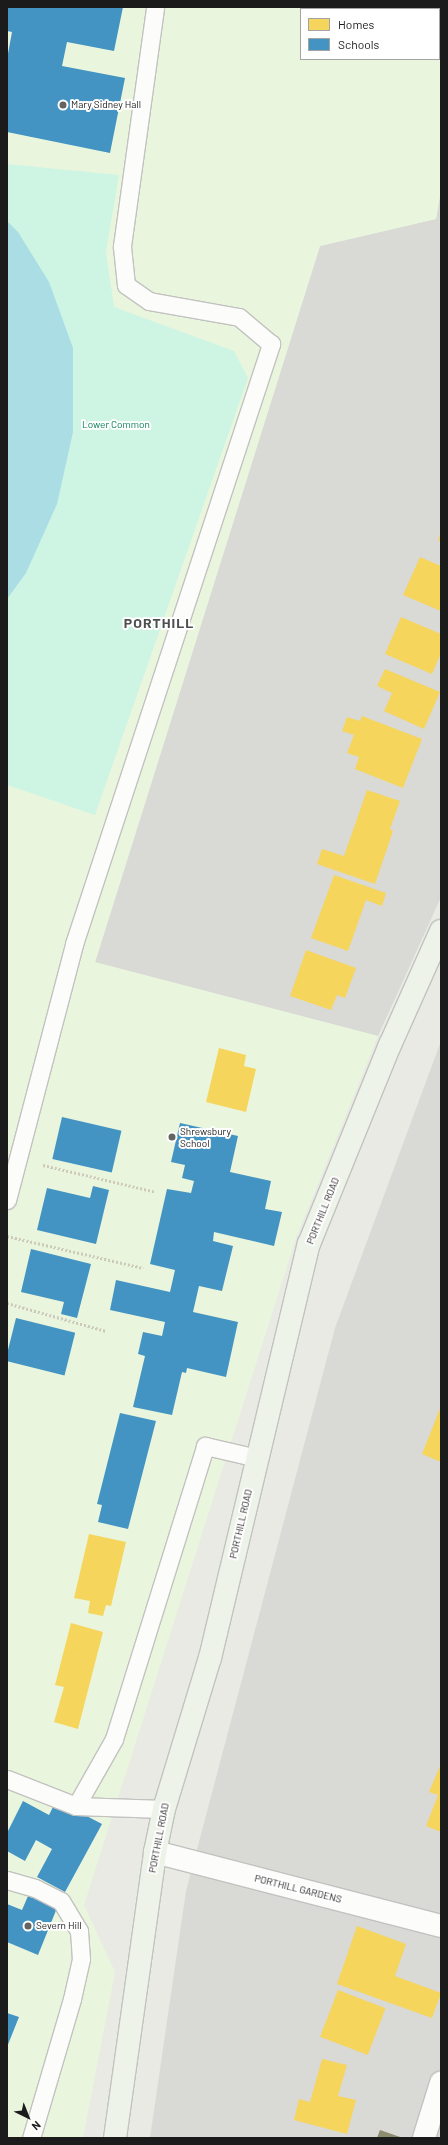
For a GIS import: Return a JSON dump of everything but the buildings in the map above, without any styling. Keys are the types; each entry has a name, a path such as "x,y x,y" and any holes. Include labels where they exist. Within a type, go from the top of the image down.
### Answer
{"street":[{"name":"PORTHILL ROAD","path":"115,2138 155,1852 164,1809 210,1658 309,1244 390,1046 441,931"},
{"name":"PORTHILL GARDENS","path":"155,1852 441,1926"},
{"path":"424,2138 441,2083"}],"lane":[{"path":"7,1200 74,944 271,344 239,317 149,301 126,285 122,246 155,7"},
{"path":"76,1806 114,1739 205,1446 257,1458"},
{"path":"7,1778 76,1806 164,1809"},
{"path":"7,1880 35,1888 61,1901 79,1931 81,1959 72,1999 31,2138"}],"path":[{"path":"41,1164 156,1192"},
{"path":"7,1236 143,1268"},
{"path":"7,1303 106,1331"}],"shaded area":[{"name":"Shrewsbury School","path":"7,7 441,7 441,190 436,219 320,246 95,962 378,1036 296,1238 84,1905 115,1972 83,2138 7,2138"},
{"path":"441,190 441,897 378,1036 95,963 320,246 436,219"},
{"path":"7,221 18,232 49,282 73,348 73,432 57,504 26,573 7,599"},
{"path":"441,1041 441,2138 150,2138 186,1891 335,1328"}],"green space":[{"name":"Lower Common","path":"7,164 119,175 106,252 114,307 234,351 248,378 95,815 7,785"}],"place":[{"name":"Mary Sidney Hall","path":"63,105"},
{"name":"Shrewsbury School","path":"172,1137"},
{"name":"Severn Hill","path":"28,1926"}],"district":[{"name":"PORTHILL","path":"159,623"}]}
